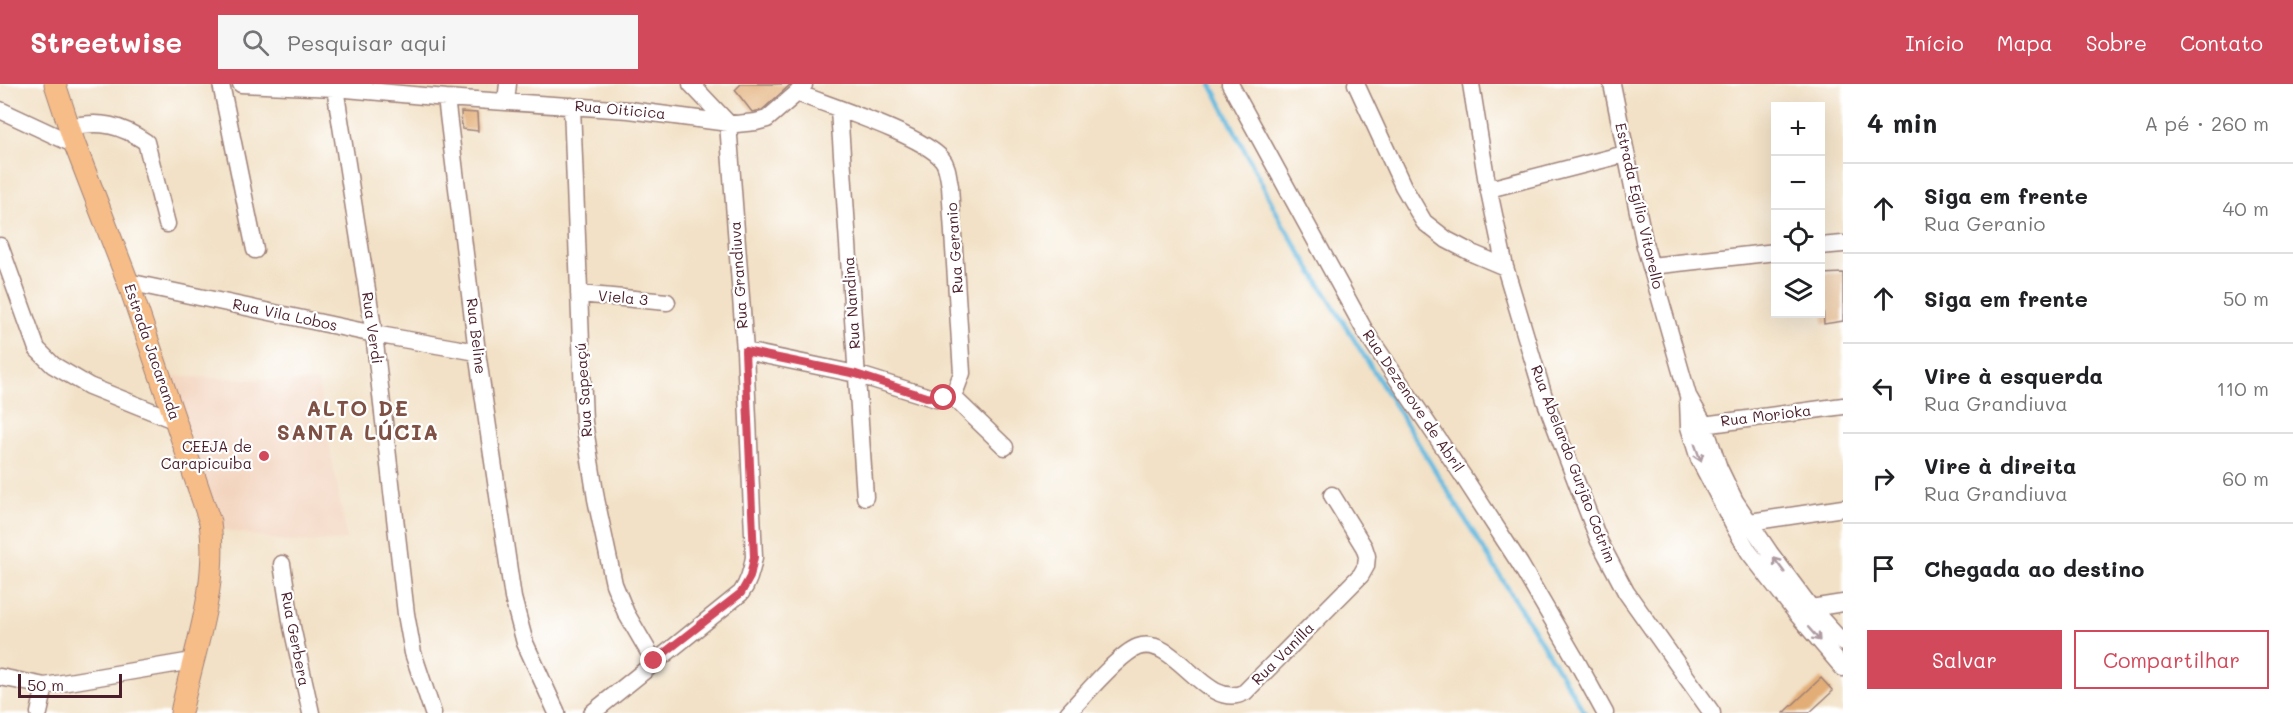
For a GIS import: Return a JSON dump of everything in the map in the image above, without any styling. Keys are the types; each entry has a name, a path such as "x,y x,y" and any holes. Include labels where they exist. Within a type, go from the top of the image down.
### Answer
{"main road":[{"name":"Estrada Jacaranda","path":"55,84 128,282 210,522 213,544 209,595 181,713"}],"street":[{"path":"221,84 255,250"},
{"name":"Rua Oiticica","path":"241,84 335,88 446,98 507,92 572,106 679,115 748,124 767,119 801,89"},
{"path":"691,84 728,123"},
{"name":"Rua Dezenove de Abril","path":"1230,84 1365,332 1520,564 1605,713"},
{"path":"1356,84 1404,186 1424,222 1447,240 1505,267"},
{"name":"Rua Abelardo Gurjão Cotrim","path":"1471,84 1505,267 1545,400 1599,541 1626,592 1712,713"},
{"name":"Estrada Egílio Vitorello","path":"1612,84 1645,246 1696,425 1699,459 1743,526 1749,552 1804,611 1843,643"},
{"name":"Rua Verdi","path":"335,88 374,334 399,568 413,653 433,713"},
{"name":"Rua Geranio","path":"801,89 839,110 932,150 946,166 950,186 963,366 960,381 951,395"},
{"name":"Rua Beline","path":"446,98 477,352 509,573 525,643 556,713"},
{"name":"Rua Sapeaçú","path":"572,106 584,422 605,549 614,584 626,613 654,661"},
{"path":"0,110 73,136 87,123 105,124 128,130 146,142 168,224"},
{"name":"Rua Nandina","path":"839,110 865,497"},
{"name":"Rua Grandiuva","path":"591,713 741,593 750,577 754,557 745,351 728,123"},
{"path":"1489,189 1625,154"},
{"path":"1825,246 1843,244"},
{"path":"0,246 37,349 52,365 89,386 176,421"},
{"path":"1651,266 1771,253"},
{"name":"Rua Vila Lobos","path":"128,282 374,334 477,352"},
{"name":"Viela 3","path":"579,294 667,302"},
{"path":"745,351 856,374 926,397 944,398 951,395 1005,447"},
{"name":"Rua Morioka","path":"1696,425 1843,406"},
{"name":"Rua Vanilla","path":"1068,713 1121,659 1138,646 1150,646 1171,656 1212,691 1231,697 1245,692 1351,587 1366,566 1367,556 1364,547 1332,495"},
{"path":"1743,526 1843,508"},
{"name":"Rua Gerbera","path":"282,564 294,638 311,713"},
{"path":"1804,611 1843,603"},
{"name":"Estrada Egílio Vitorello","path":"1804,611 1843,668"},
{"path":"0,677 45,686 192,662"},
{"path":"39,713 45,686"}],"shaded area":[{"name":"CEEJA de Carapicuiba","path":"167,376 318,382 347,540 287,542 222,529"}],"building":[{"path":"741,84 791,84 762,110 752,112 735,90"},
{"path":"461,112 477,113 478,131 462,129"},
{"path":"1843,273 1843,321 1824,324 1825,274"},
{"path":"1821,678 1833,691 1809,713 1784,713"}],"waterway":[{"path":"1211,84 1282,223 1585,713"}],"place":[{"name":"CEEJA de Carapicuiba","path":"264,456"}],"district":[{"name":"ALTO DE SANTA LÚCIA","path":"358,421"}],"route":[{"path":"654,661 741,593 750,577 754,557 745,351 856,374 926,397 944,398"}]}
